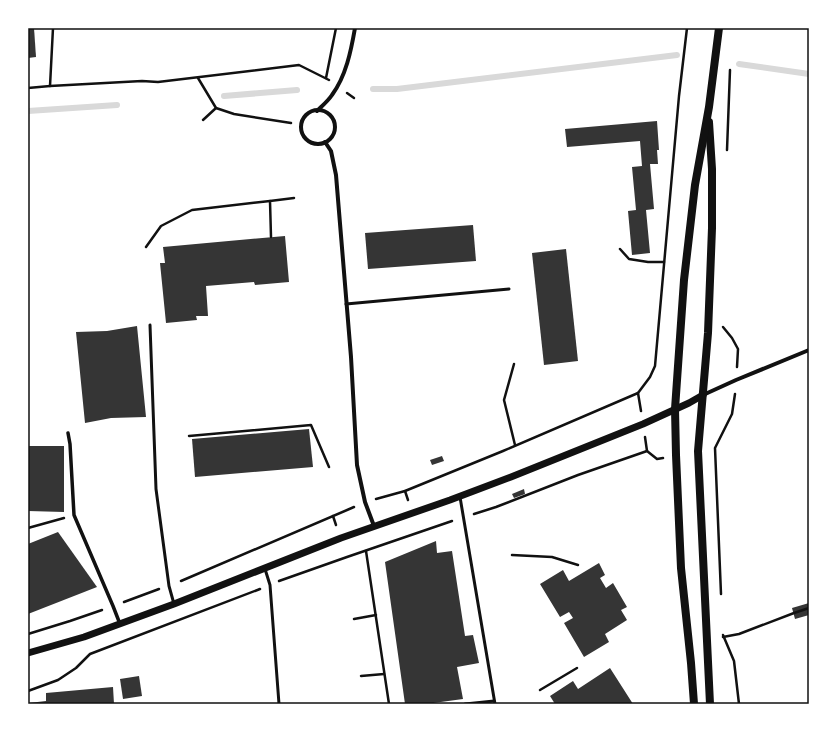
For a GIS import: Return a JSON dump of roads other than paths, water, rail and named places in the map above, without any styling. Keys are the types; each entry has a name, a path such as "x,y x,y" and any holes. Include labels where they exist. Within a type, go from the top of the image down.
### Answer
{"main road":[{"path":"694,704 681,568 675,409 684,280 694,185 709,108 719,28"},
{"path":"709,108 712,169 712,228 708,333 698,451 710,704"}],"street":[{"path":"317,110 328,113 334,123 334,128 330,139 320,144 314,144 306,138 301,129 304,118 317,110 332,95 342,79 348,61 355,28"},
{"path":"325,142 331,151 336,175 351,357 357,465 365,502 374,526"},
{"path":"28,653 84,637 120,624 265,569 341,538 460,496 643,424 702,395 809,350"},
{"path":"68,433 74,515 114,606 120,624"}],"lane":[{"path":"346,304 509,289"},
{"path":"150,325 156,490 169,586 174,604"},
{"path":"460,496 494,702 464,704"},
{"path":"265,569 270,585 279,704"}],"waterway":[{"path":"373,89 397,89 677,55"},
{"path":"739,64 809,74"},
{"path":"224,96 297,90"},
{"path":"28,111 117,105"}]}
